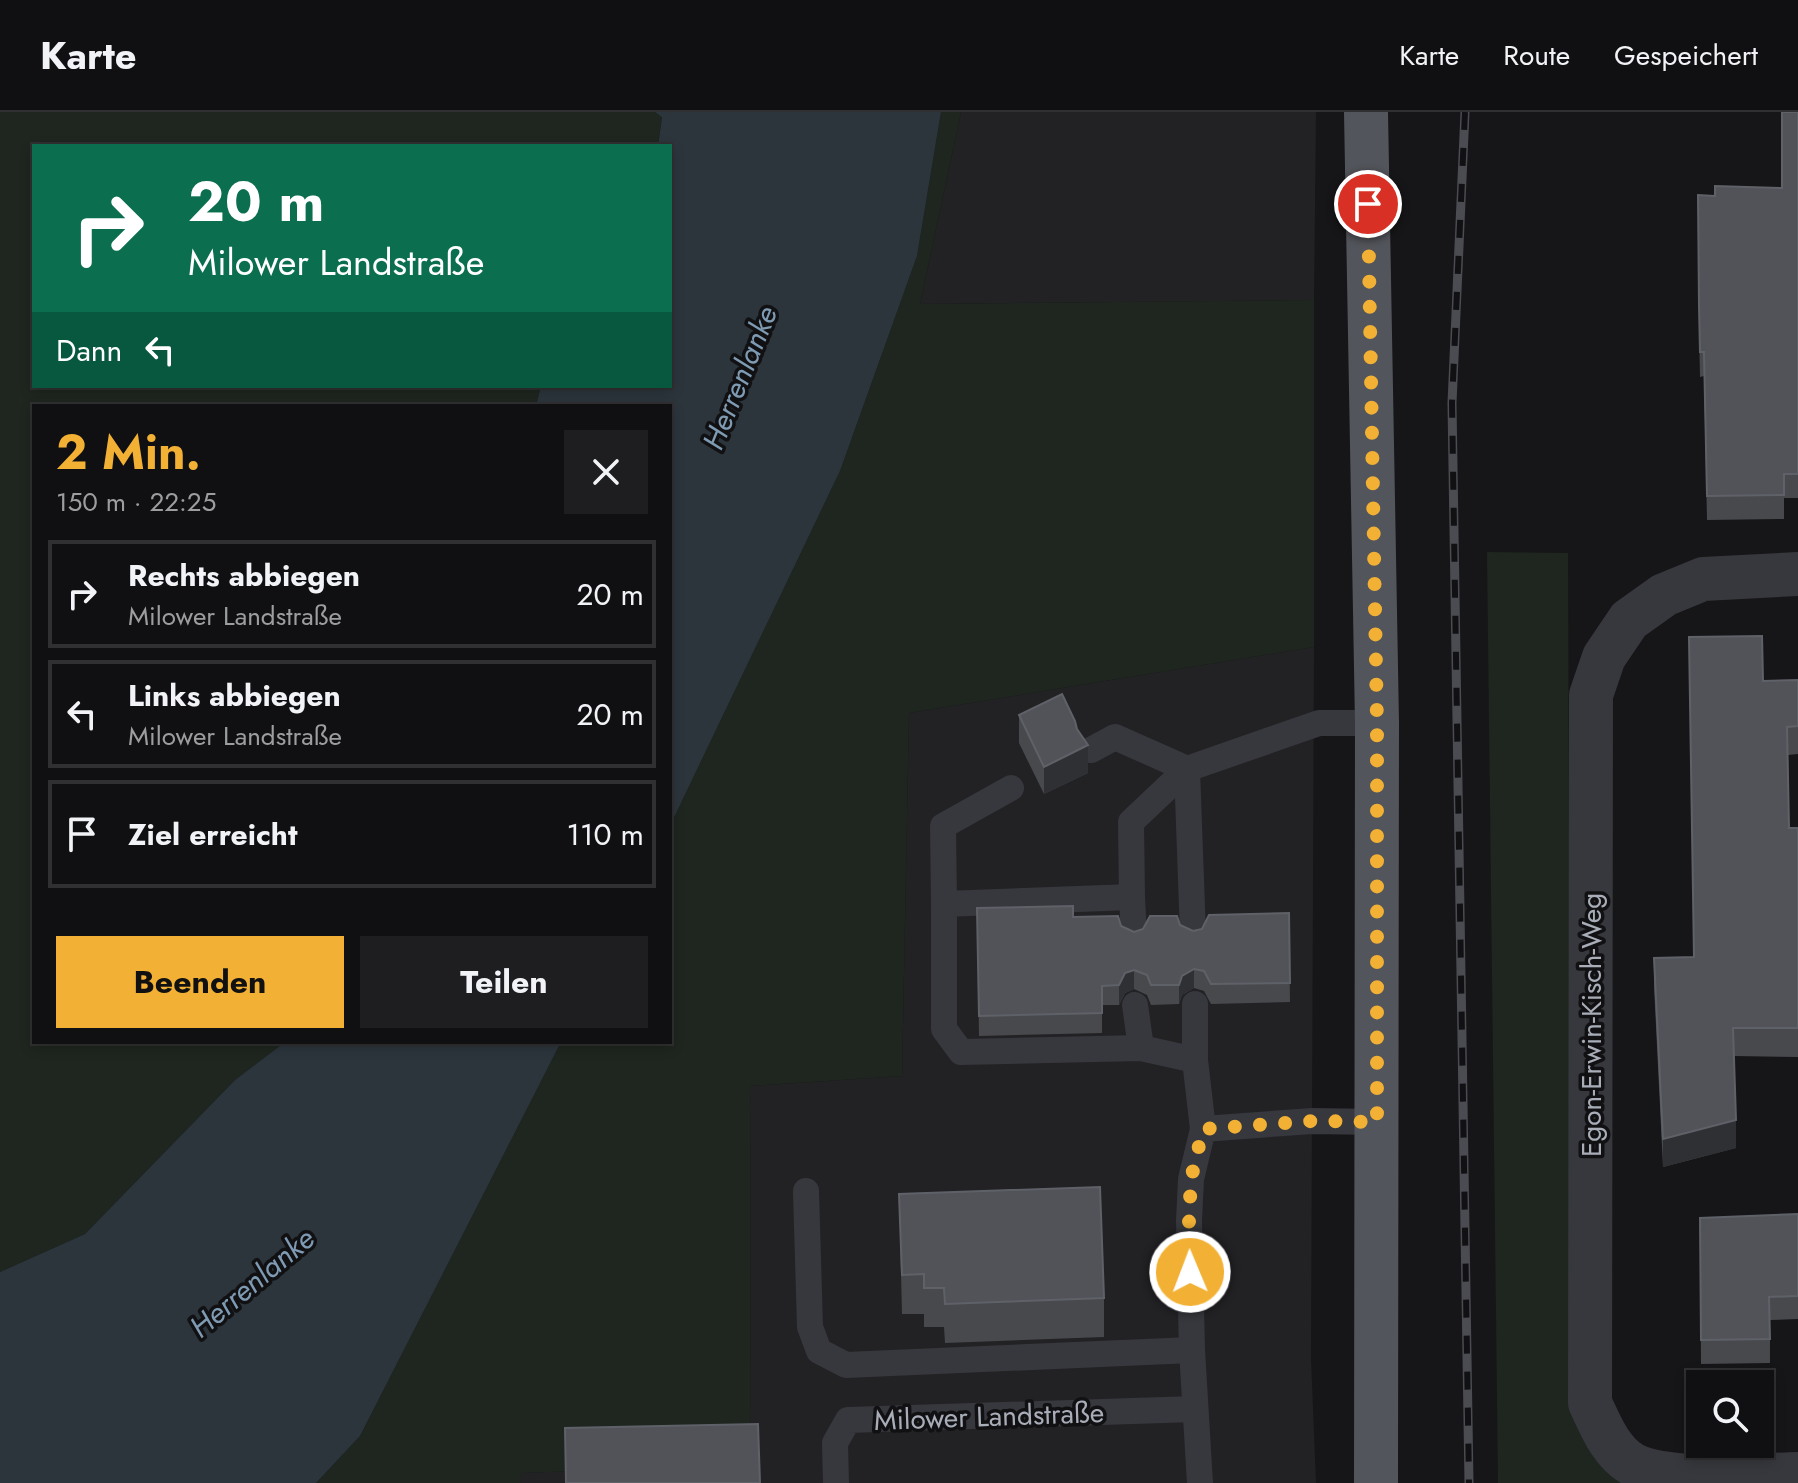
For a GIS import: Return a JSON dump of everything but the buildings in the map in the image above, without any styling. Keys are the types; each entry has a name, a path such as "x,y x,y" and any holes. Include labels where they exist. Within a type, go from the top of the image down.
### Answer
{"main road":[{"path":"1366,112 1377,723 1376,1483"}],"street":[{"name":"Egon-Erwin-Kisch-Weg","path":"1798,574 1703,579 1664,595 1629,620 1604,657 1591,695 1590,1403 1606,1437 1631,1464 1677,1478 1798,1474"}],"lane":[{"path":"1134,936 1131,822 1187,769 1319,723 1377,723"},
{"path":"1091,750 1115,737 1187,769"},
{"path":"1187,769 1193,935"},
{"path":"1011,788 943,826 944,1029 961,1052 1141,1048 1195,1060"},
{"path":"944,904 1132,897"},
{"path":"1195,1004 1195,1060 1203,1129 1191,1179 1189,1221 1192,1350 1200,1483"},
{"path":"1135,1005 1141,1048"},
{"path":"1203,1129 1312,1121 1377,1122"},
{"path":"806,1191 810,1327 819,1351 846,1365 1192,1350"},
{"name":"Milower Landstraße","path":"836,1483 835,1443 848,1420 1195,1409"}],"shaded area":[{"path":"0,112 655,112 662,116 658,144 32,144 32,388 540,388 536,404 32,404 32,1044 282,1044 235,1080 85,1234 0,1272"},
{"path":"941,112 961,112 920,304 1314,300 1314,647 909,713 902,1076 750,1086 751,1465 521,1473 520,1483 316,1483 360,1436 560,1044 672,1044 672,822 840,471 917,256"},
{"path":"961,112 1316,112 1314,300 920,304"},
{"path":"1487,552 1568,553 1571,1393 1625,1483 1498,1483"},
{"path":"1314,647 1311,1358 1316,1483 520,1483 520,1473 751,1464 750,1086 902,1076 909,713"}],"water":[{"name":"Herrenlanke","path":"655,112 941,112 917,256 840,471 672,822 672,404 536,404 540,388 672,388 672,144 658,144 662,117"},
{"name":"Herrenlanke","path":"282,1044 560,1044 360,1436 316,1483 0,1483 0,1272 85,1234 235,1080"}],"railway":[{"path":"1465,112 1452,403 1469,1483"}],"route":[{"path":"1190,1272 1191,1179 1203,1129 1312,1121 1377,1122 1377,723 1368,204"}]}
